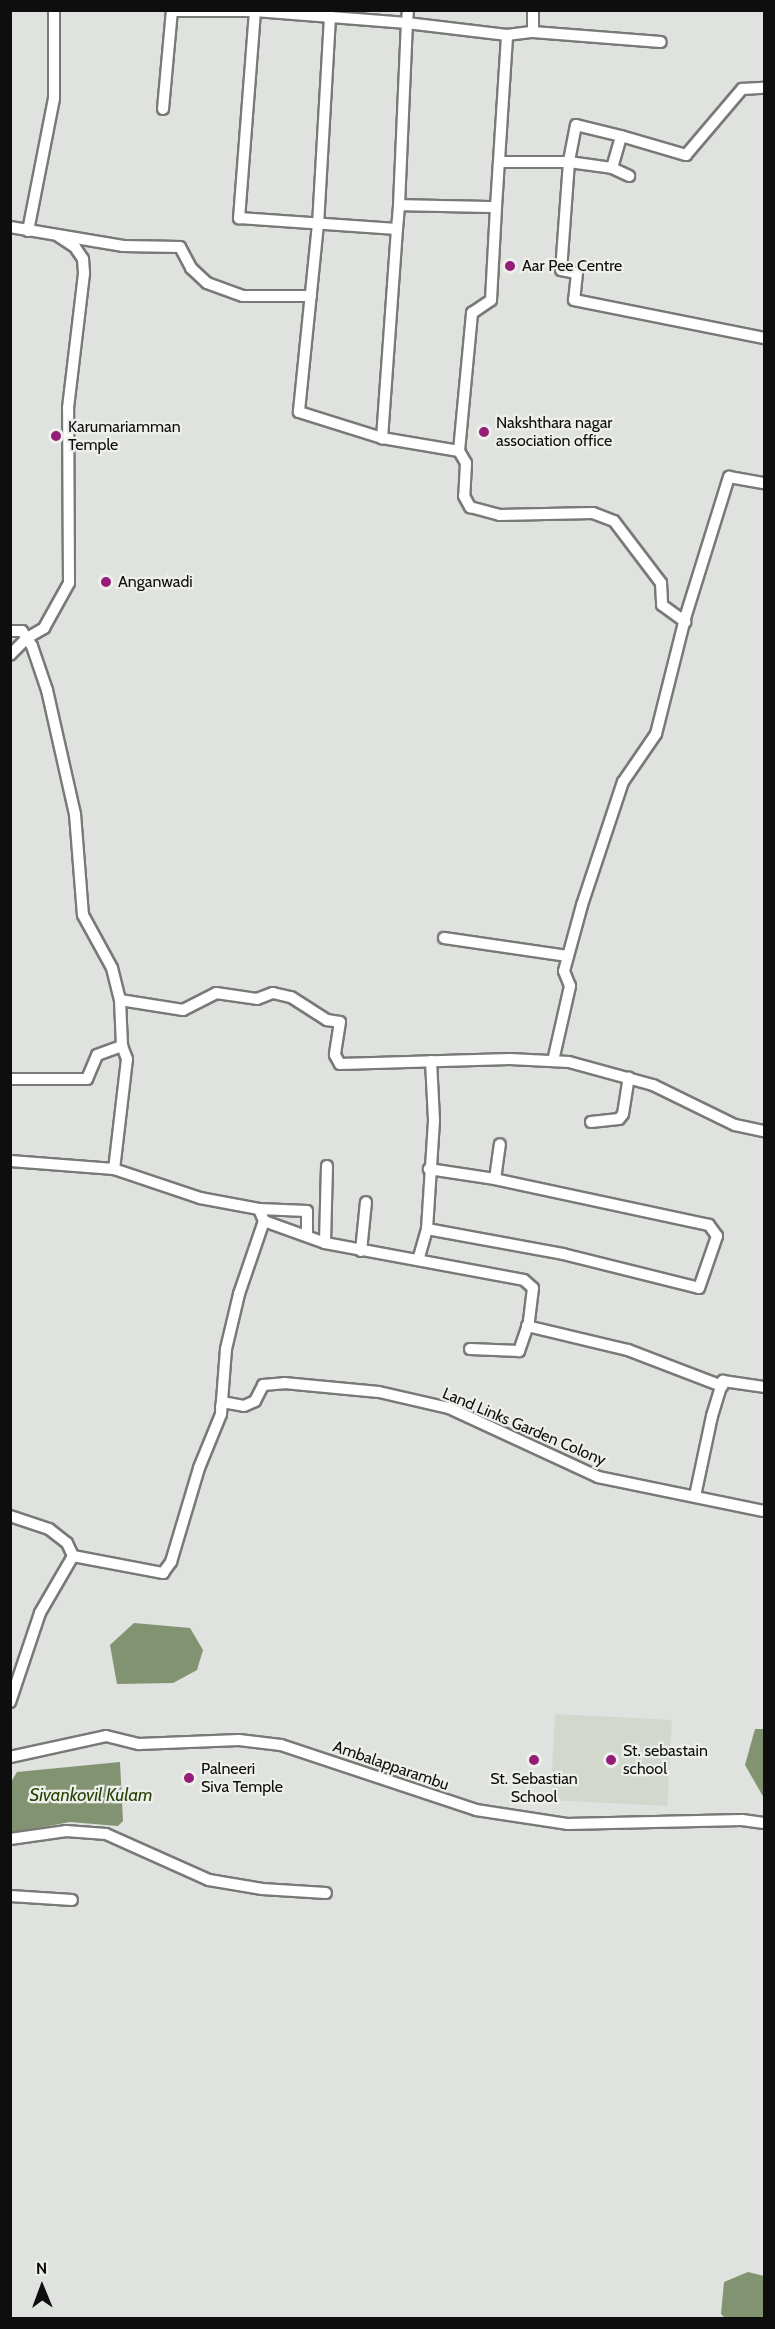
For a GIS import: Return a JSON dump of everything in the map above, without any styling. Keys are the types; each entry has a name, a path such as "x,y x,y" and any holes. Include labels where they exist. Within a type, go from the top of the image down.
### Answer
{"street":[{"path":"28,231 54,99 54,10"},
{"path":"382,438 399,205 408,10"},
{"path":"533,10 533,32"},
{"path":"163,110 172,11 255,11 407,23 507,35 533,32 661,42"},
{"path":"255,11 239,218 397,230"},
{"path":"330,17 318,224 300,412 382,438 459,451"},
{"path":"507,35 490,300 472,313 459,451 466,463 464,496 470,507 499,515 593,513 614,521 661,583 662,605 685,622"},
{"path":"765,88 742,88 686,155 576,125 569,162 561,270 577,273 574,300 765,338"},
{"path":"612,168 621,136"},
{"path":"499,162 569,162 612,168 629,176"},
{"path":"399,205 496,207"},
{"path":"10,227 123,246 180,247 191,268 207,283 243,296 311,296"},
{"path":"10,655 27,638 44,628 69,583 68,408 84,273 83,259 75,248 57,236"},
{"path":"553,1061 570,986 564,971 609,819 623,782 656,734 685,622 729,477 765,483"},
{"path":"10,631 22,631 27,638 47,690 66,762 75,814 83,915 112,968 120,1000 122,1046 128,1059 117,1120 114,1169"},
{"path":"444,938 568,956"},
{"path":"120,1000 183,1010 216,993 257,999 273,993 291,996 327,1020 340,1022 335,1055 340,1064 553,1061 629,1077 653,1085 735,1125 765,1131"},
{"path":"10,1079 87,1079 97,1054 122,1046"},
{"path":"418,1257 427,1229 429,1169 434,1120 431,1061"},
{"path":"591,1122 619,1119 623,1114 629,1077"},
{"path":"495,1179 500,1144"},
{"path":"10,1161 114,1169 200,1198 259,1209 307,1211 307,1236"},
{"path":"326,1243 327,1166"},
{"path":"427,1229 563,1254 699,1288 717,1236 709,1225 495,1179 429,1169"},
{"path":"361,1251 366,1202"},
{"path":"73,1556 163,1573 171,1562 199,1468 221,1414 226,1349 239,1294 264,1221 259,1209"},
{"path":"264,1221 326,1243 361,1251 418,1257 524,1280 534,1288 527,1326 519,1351 470,1349"},
{"path":"527,1326 628,1350 722,1386"},
{"path":"695,1496 723,1381 765,1387"},
{"name":"Land Links Garden Colony","path":"221,1414 222,1402 244,1406 255,1401 263,1385 284,1383 379,1392 449,1408 598,1477 765,1511"},
{"path":"10,1516 49,1529 67,1543 73,1556"},
{"path":"10,1702 40,1613 73,1556"},
{"name":"Ambalapparambu","path":"10,1757 105,1736 139,1744 239,1740 281,1745 419,1794 488,1812 567,1824 742,1820 765,1823"},
{"path":"10,1839 66,1831 106,1834 209,1880 262,1889 326,1893"},
{"path":"10,1896 72,1900"}],"shaded area":[{"name":"St. sebastain school","path":"555,1714 672,1720 667,1806 550,1800"}],"water":[{"path":"134,1623 190,1628 203,1650 197,1670 173,1683 117,1684 110,1645"},
{"path":"755,1729 764,1729 764,1798 745,1765"},
{"name":"Sivankovil Kulam","path":"120,1762 123,1821 118,1826 70,1822 11,1833 11,1782 17,1772"},
{"path":"748,2272 764,2276 764,2318 725,2318 721,2314 724,2282"}],"place":[{"name":"Aar Pee Centre","path":"510,266"},
{"name":"Nakshthara nagar association office","path":"484,432"},
{"name":"Karumariamman Temple","path":"56,436"},
{"name":"Anganwadi","path":"106,582"},
{"name":"St. Sebastian School","path":"534,1760"},
{"name":"St. sebastain school","path":"611,1760"},
{"name":"Palneeri Siva Temple","path":"189,1778"}]}
